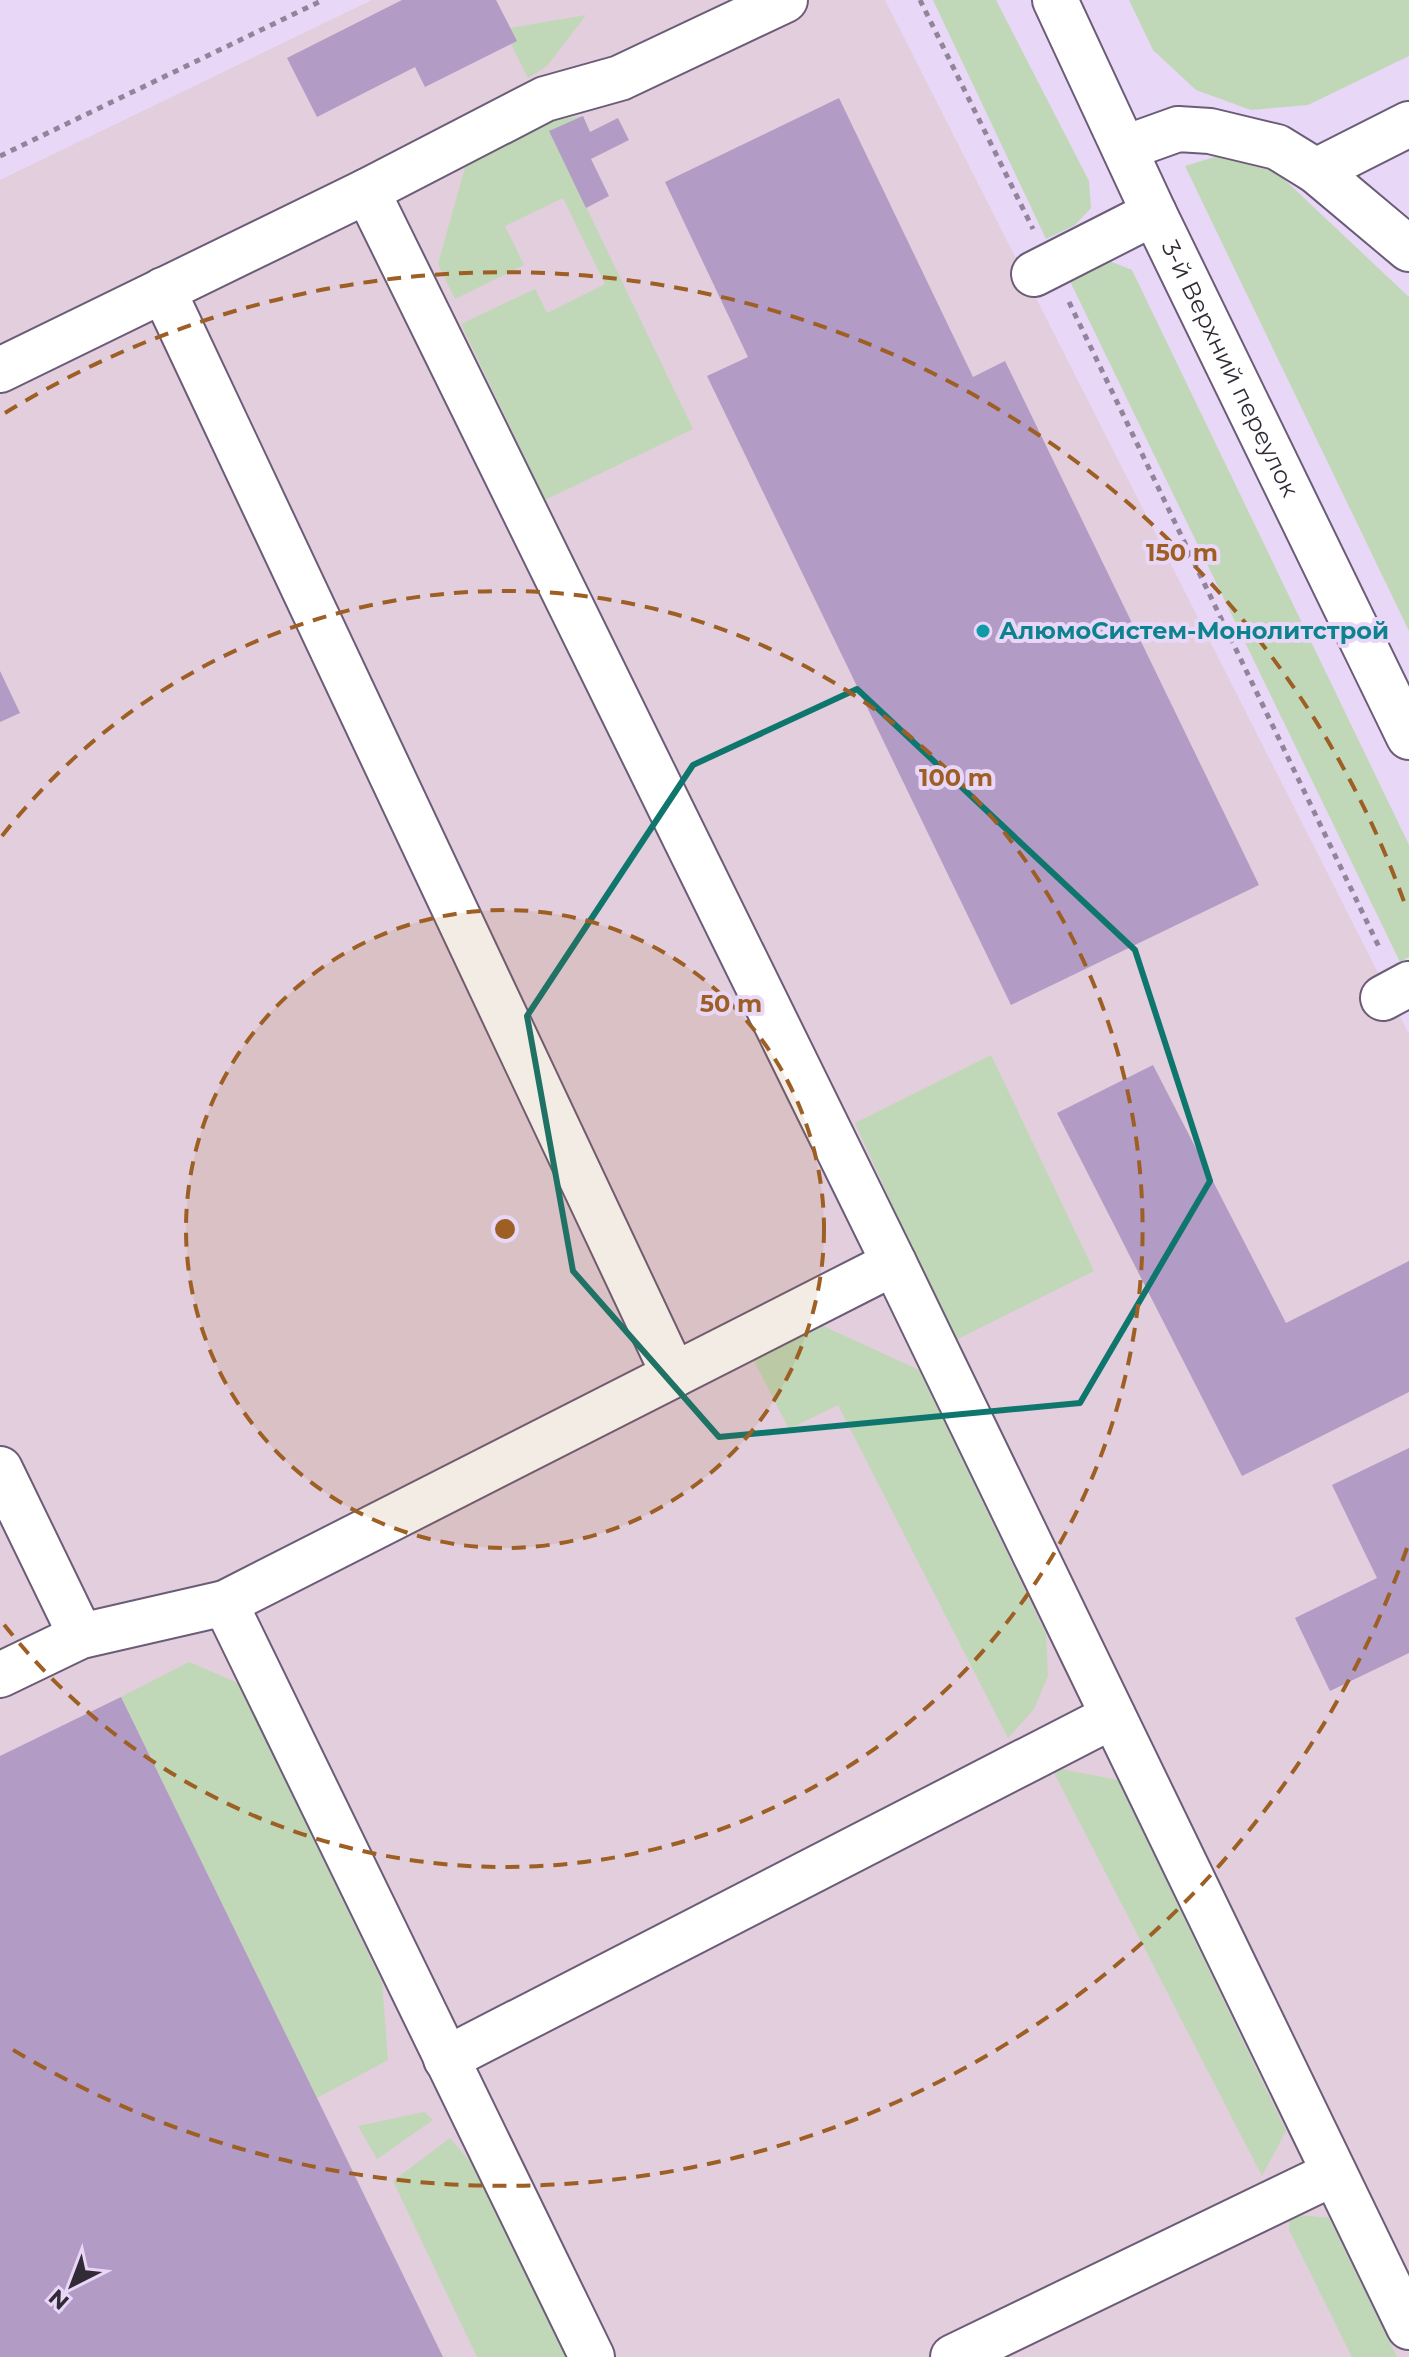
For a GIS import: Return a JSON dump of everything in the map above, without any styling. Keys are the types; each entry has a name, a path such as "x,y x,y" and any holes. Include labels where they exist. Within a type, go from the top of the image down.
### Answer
{"street":[{"path":"0,370 367,191 545,99 620,78 785,0"},
{"name":"3-й Верхний переулок","path":"1055,0 1154,213 1409,737"},
{"path":"1316,171 1409,124"},
{"path":"1125,148 1178,129 1210,131 1277,147 1316,171 1409,249"},
{"path":"367,191 894,1263 1409,2327"},
{"path":"1042,270 1154,213"},
{"path":"163,290 674,1375"},
{"path":"0,1675 81,1636 225,1603 894,1263"},
{"path":"0,1469 81,1636"},
{"path":"225,1603 592,2357"},
{"path":"446,2059 1113,1716"},
{"path":"953,2357 1334,2173"}],"path":[{"path":"0,156 323,0"},
{"path":"920,0 1042,270 1397,991"}],"highlighted area":[{"path":"857,689 1135,950 1210,1181 1080,1403 719,1437 573,1271 527,1016 693,765"}],"shaded area":[{"path":"372,0 885,0 1409,1034 1409,2357 0,2357 0,180"}],"green space":[{"path":"933,0 996,0 1089,181 1091,208 1075,225 1046,239"},
{"path":"1129,0 1409,0 1409,56 1308,105 1251,110 1196,90 1153,50"},
{"path":"586,15 547,66 528,78 511,44 510,28"},
{"path":"583,116 550,132 693,429 545,500 461,324 535,289 547,313 605,284 563,198 505,226 524,265 455,299 438,264 468,157 545,121"},
{"path":"1228,153 1268,164 1409,297 1409,631 1185,166"},
{"path":"1102,258 1132,270 1409,845 1409,957 1400,962 1066,273"},
{"path":"991,1055 1094,1271 954,1341 855,1123"},
{"path":"821,1325 919,1370 1046,1634 1048,1676 1034,1709 1008,1738 838,1405 789,1429 752,1357"},
{"path":"189,1662 238,1683 382,1982 388,2060 317,2098 121,1697"},
{"path":"1051,1767 1118,1780 1286,2131 1262,2176"},
{"path":"424,2112 433,2120 377,2159 358,2126"},
{"path":"450,2138 472,2164 566,2357 477,2357 393,2181"},
{"path":"1289,2214 1329,2218 1397,2357 1352,2357 1289,2230"}],"building":[{"path":"402,0 496,0 517,41 425,87 415,67 317,117 287,58"},
{"name":"АлюмоСистем-Монолитстрой","path":"839,98 973,377 1005,361 1259,885 1011,1005 707,376 748,357 665,182"},
{"path":"583,116 590,132 618,118 629,140 591,159 609,196 586,208 549,131"},
{"path":"0,671 20,713 0,722"},
{"path":"1153,1065 1286,1323 1409,1261 1409,1392 1242,1476 1057,1113"},
{"path":"1409,1448 1409,1653 1330,1691 1295,1618 1377,1578 1332,1485"},
{"path":"121,1697 443,2357 0,2357 0,1756"}],"place":[{"name":"АлюмоСистем-Монолитстрой","path":"983,631"}]}
